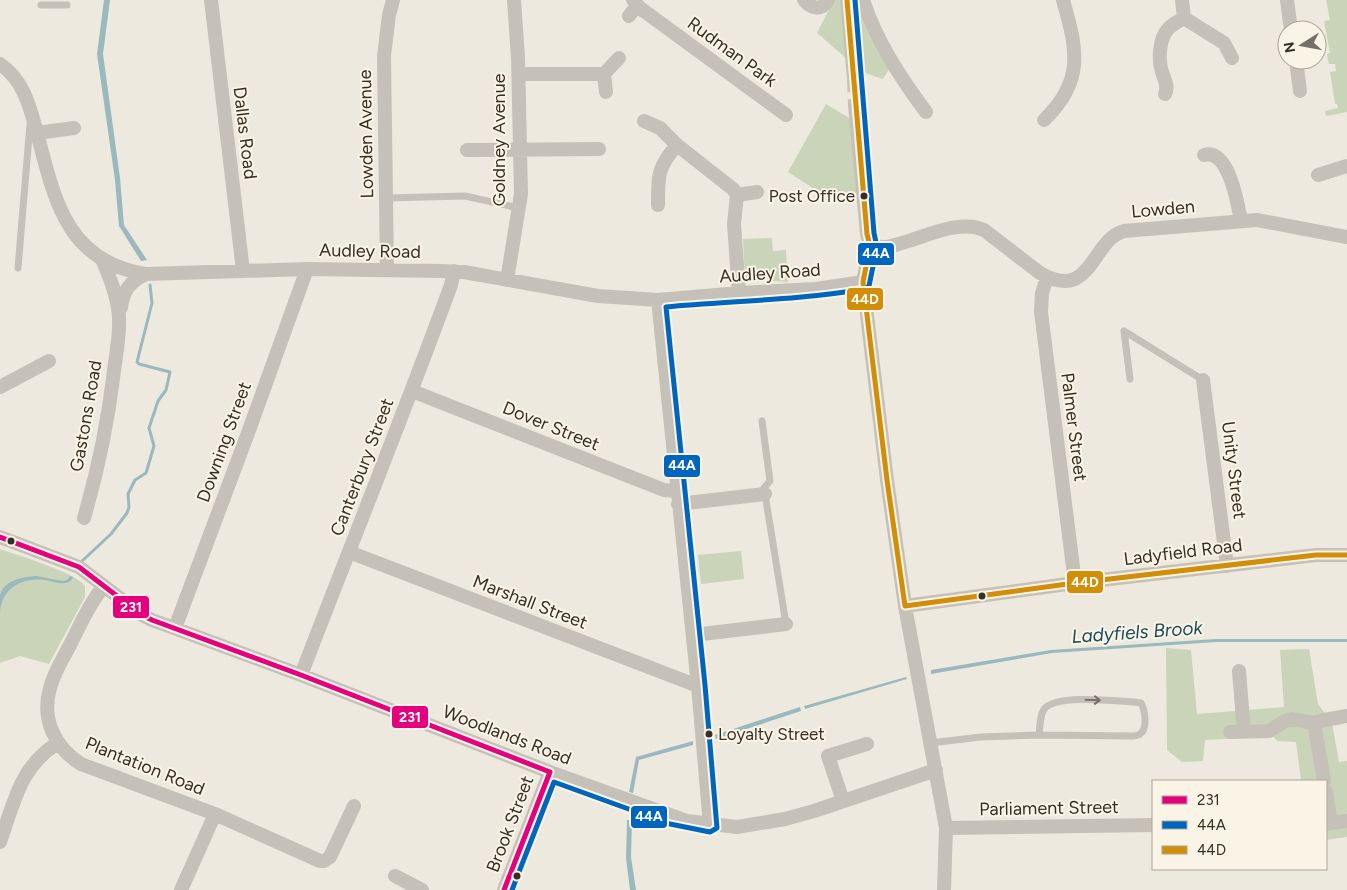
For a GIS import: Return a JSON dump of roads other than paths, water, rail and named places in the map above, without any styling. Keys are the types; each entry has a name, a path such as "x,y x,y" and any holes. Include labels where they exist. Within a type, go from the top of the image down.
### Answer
{"street":[{"name":"Dallas Road","path":"211,0 243,271"},
{"name":"Lowden Avenue","path":"387,269 384,56 393,0"},
{"name":"Goldney Avenue","path":"507,280 521,194 519,74 514,0"},
{"path":"804,0 813,7 819,8 825,5 828,0"},
{"path":"847,0 854,78"},
{"path":"863,0 898,75 926,112"},
{"path":"1044,120 1055,109 1065,94 1075,65 1075,44 1063,0"},
{"path":"1182,0 1184,18"},
{"path":"1287,0 1290,20"},
{"name":"Rudman Park","path":"633,7 746,78 786,115"},
{"path":"1184,18 1228,41 1232,58"},
{"path":"1165,94 1166,84 1160,60 1162,43 1168,29 1184,18"},
{"path":"519,74 604,74 619,58"},
{"name":"Audley Road","path":"0,64 9,71 22,87 32,112 53,189 62,214 83,244 102,259 121,269 146,274 307,268 454,271 598,296 658,300 816,289 863,282"},
{"path":"1297,70 1300,91"},
{"path":"604,74 606,92"},
{"path":"855,105 867,234 870,246 863,282 887,480 905,606 946,828 944,890"},
{"path":"644,121 660,128 677,145 724,181 737,195 734,224 739,293"},
{"path":"37,133 74,128"},
{"path":"658,205 659,171 668,155 677,145"},
{"path":"467,150 599,149"},
{"path":"1204,155 1212,155 1226,168 1235,192 1241,221"},
{"path":"1318,176 1347,166"},
{"path":"737,195 757,192"},
{"name":"Lowden","path":"1047,277 1063,280 1075,278 1084,273 1113,236 1121,231 1262,220 1347,237"},
{"path":"870,246 886,247 953,228 974,226 984,230 1047,277"},
{"name":"Gastons Road","path":"102,259 114,291 120,319"},
{"name":"Downing Street","path":"175,628 268,379 307,268"},
{"name":"Canterbury Street","path":"301,676 412,391 451,285 454,271"},
{"name":"Gastons Road","path":"84,518 97,473 108,415 121,305 125,290 136,279 146,274"},
{"name":"Palmer Street","path":"1047,277 1041,299 1041,312 1075,583"},
{"path":"658,300 677,498 693,635 710,825"},
{"path":"0,387 48,361"},
{"name":"Unity Street","path":"1203,380 1227,566"},
{"name":"Dover Street","path":"412,391 664,490 677,498 764,494"},
{"name":"Woodlands Road","path":"0,537 79,567 142,615 550,772 687,821 737,827 767,823 814,811 936,770"},
{"name":"Marshall Street","path":"348,552 698,686"},
{"name":"Ladyfield Road","path":"905,606 1075,583 1316,555 1347,555"},
{"name":"Plantation Road","path":"104,586 92,601 50,687 46,708 48,718 58,743 65,752 82,764 215,814 316,860 324,861 330,857 354,806"},
{"path":"693,635 786,624"},
{"path":"1239,671 1237,732 1269,731 1286,721 1292,720 1314,723 1347,716"},
{"path":"1314,723 1324,780"},
{"path":"0,842 26,772 36,759 58,743"},
{"path":"843,801 828,756 867,744"},
{"name":"Brook Street","path":"504,890 550,772"},
{"path":"1327,802 1329,823 1347,821"},
{"path":"181,890 215,814"},
{"name":"Parliament Street","path":"946,828 1152,825"},
{"path":"395,876 422,890"}],"lane":[{"path":"41,5 68,5"},
{"path":"18,268 32,112"},
{"path":"386,198 465,196 519,208"},
{"path":"1130,379 1124,330 1203,380"},
{"path":"762,420 770,478 764,488 764,494 786,624"},
{"path":"930,743 981,737 1039,734 1140,735 1144,730 1144,709 1141,703 1068,699 1046,706 1042,712 1039,734"}],"water":[{"path":"104,0 110,0 103,54 120,178 124,225 147,260 141,261 119,226 115,180 97,54"},
{"path":"36,576 63,581 67,580 70,576 73,577 70,582 66,583 45,580 21,582 5,596 0,612 0,596 5,586 14,580"},
{"path":"1216,639 1347,639 1347,642 1216,642 1052,653 931,674 931,670 1051,650"},
{"path":"906,677 907,679 805,709 804,706"},
{"path":"800,707 801,711 716,739 715,735"},
{"path":"693,741 693,745 639,760 633,793 629,792 636,757"},
{"path":"627,820 632,820 631,857 636,890 630,890 626,858"}],"waterway":[{"path":"81,562 111,534 127,513 129,507 128,494 135,480 146,473 154,446 149,428 158,401 166,390 170,372 137,362 152,303 150,285"}],"tunnel":[{"path":"854,78 855,105"}],"place":[{"name":"Post Office","path":"864,196"},
{"name":"Loyalty Street","path":"709,734"}],"water label":[{"name":"Ladyfiels Brook","path":"1137,632"}]}
